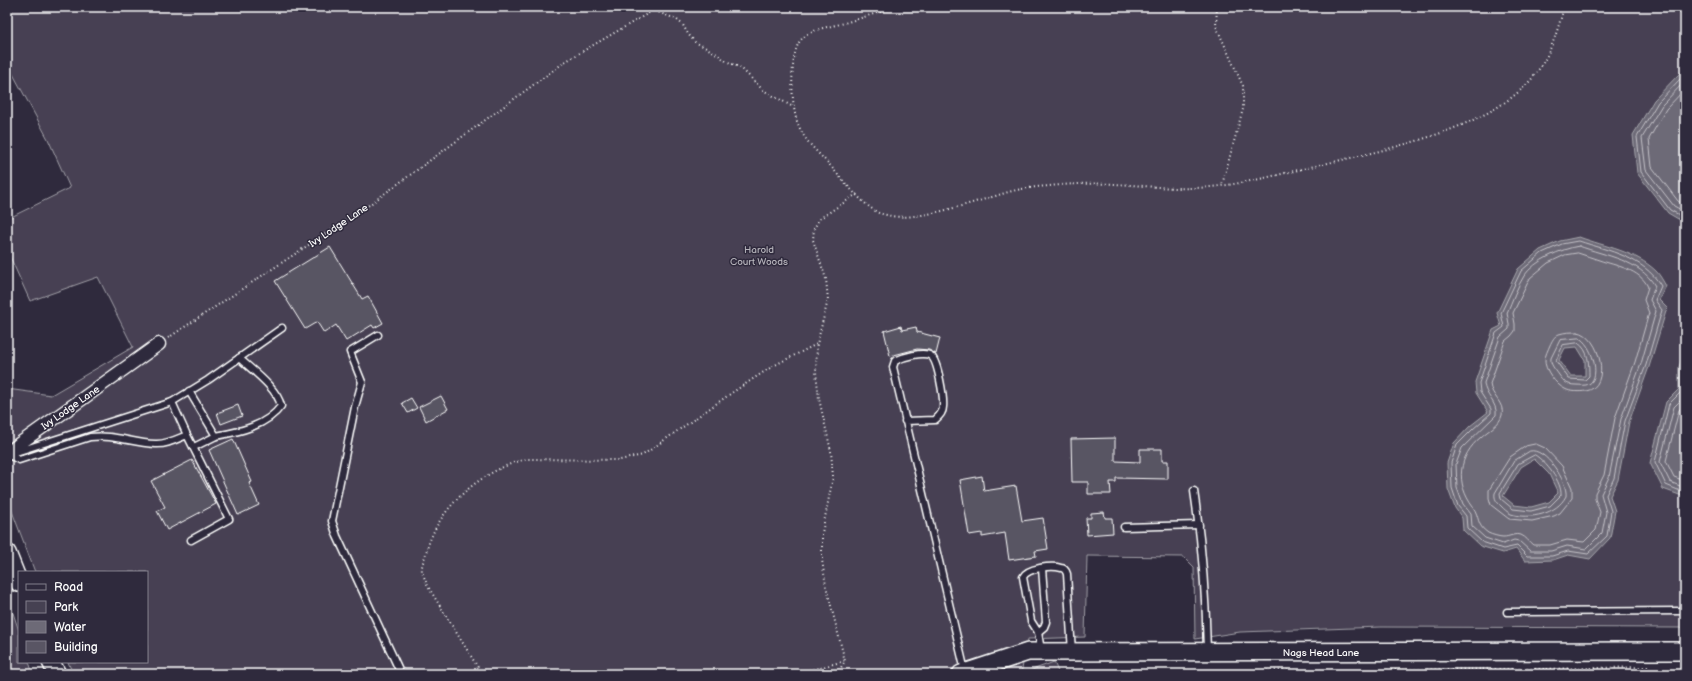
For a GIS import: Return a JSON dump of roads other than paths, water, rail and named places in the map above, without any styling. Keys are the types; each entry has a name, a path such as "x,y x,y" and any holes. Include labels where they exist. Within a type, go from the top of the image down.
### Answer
{"street":[{"name":"Ivy Lodge Lane","path":"7,454 159,344"},
{"path":"7,553 18,580"},
{"name":"Nags Head Lane","path":"969,673 1028,652 1041,651 1685,651"},
{"path":"52,663 57,674"}],"lane":[{"path":"7,454 18,452 172,402 208,380 282,328"},
{"path":"378,336 350,352 362,382 355,407 332,521 401,674"},
{"path":"905,421 935,420 942,411 943,402 937,365 932,356 927,354 901,358 895,361 892,365 905,421 969,673"},
{"path":"194,447 216,436 245,430 263,421 281,406 280,400 276,394 239,358"},
{"path":"189,391 216,436"},
{"path":"172,402 229,520 191,540"},
{"path":"7,454 19,460 90,437 102,436 156,444 173,441 187,435"},
{"path":"1194,491 1199,525 1206,599 1207,652"},
{"path":"1124,527 1199,525"},
{"path":"1041,651 1038,632 1031,621 1023,577 1028,571 1042,568 1061,567 1067,574 1072,652"},
{"path":"1038,632 1044,627 1046,622 1042,568"},
{"path":"1507,612 1685,611"}],"water":[{"path":"1685,72 1685,223 1668,213 1637,173 1633,135 1654,100 1680,73"},
{"path":"1579,237 1620,250 1648,264 1656,271 1666,286 1659,300 1667,308 1649,367 1629,422 1618,480 1610,496 1615,511 1610,538 1590,559 1568,555 1553,560 1525,561 1516,549 1503,553 1480,546 1463,530 1462,518 1455,508 1448,489 1447,463 1454,443 1470,426 1488,412 1476,393 1475,382 1493,330 1501,326 1497,313 1518,269 1540,250 1560,241","holes":["1577,347 1585,360 1585,376 1571,376 1559,360 1565,348","1534,459 1549,474 1558,493 1549,502 1531,507 1514,505 1503,496 1521,467"]},
{"path":"1685,350 1685,497 1663,489 1650,463 1666,402 1679,389 1679,367"}],"park label":[{"name":"Harold Court Woods","path":"759,254"}]}
